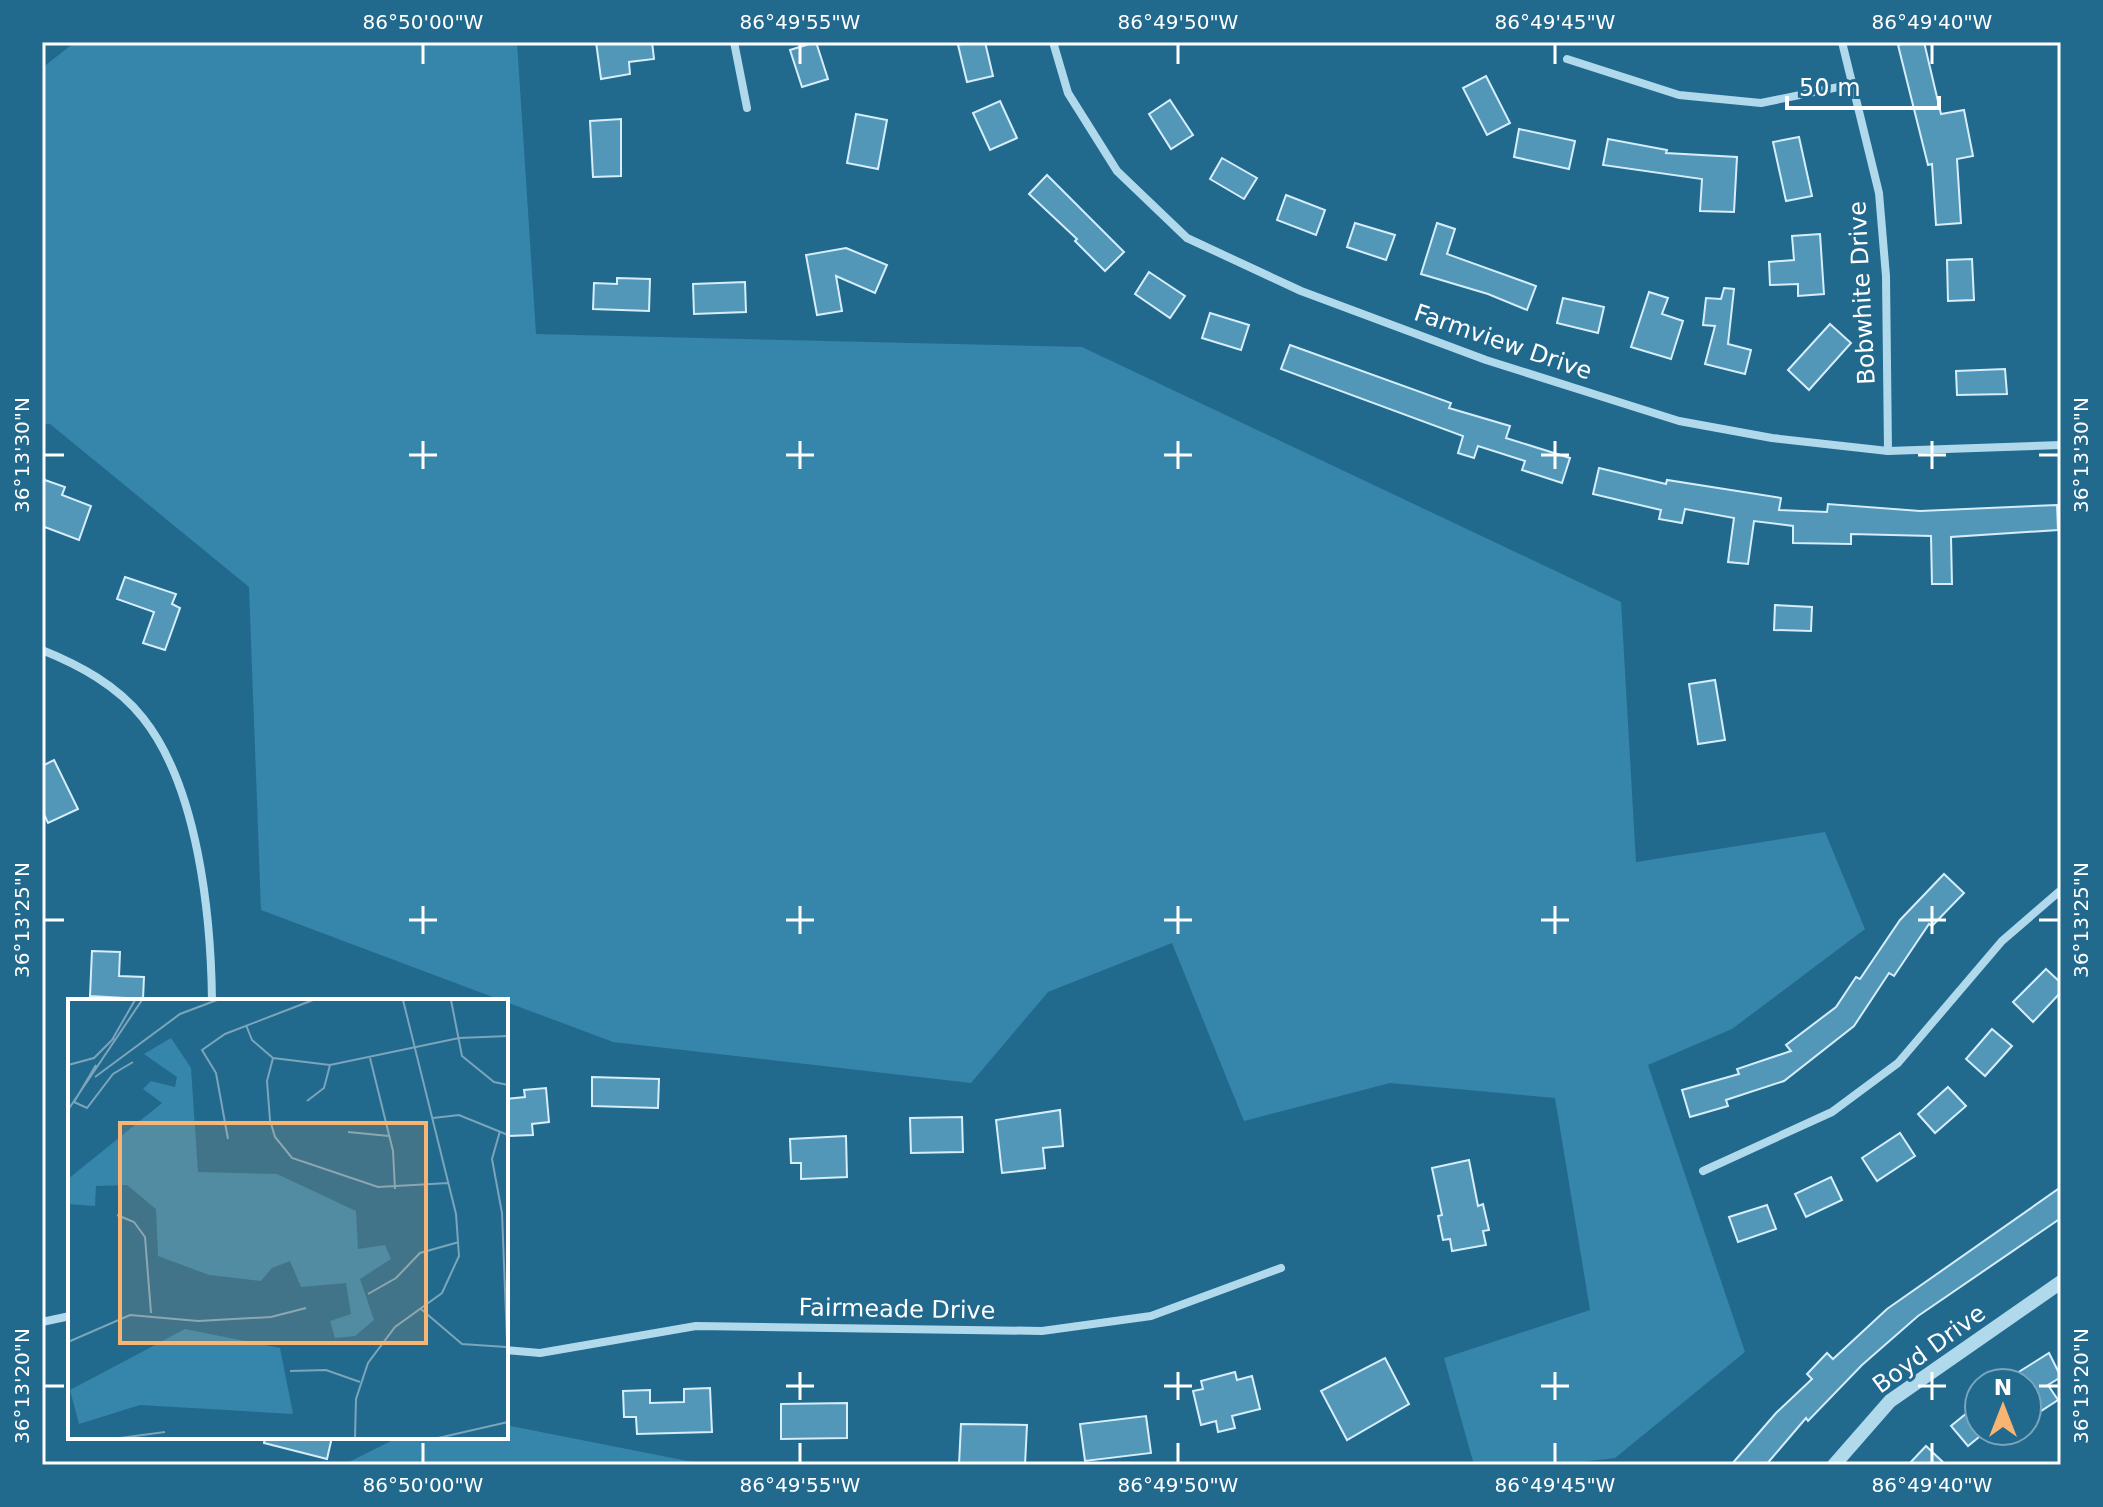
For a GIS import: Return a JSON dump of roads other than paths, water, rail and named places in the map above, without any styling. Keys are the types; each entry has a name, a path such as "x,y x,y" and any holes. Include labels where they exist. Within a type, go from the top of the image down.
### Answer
{"street":[{"path":"734,42 747,108"},
{"name":"Farmview Drive","path":"1053,42 1068,93 1117,171 1187,238 1301,291 1486,360 1679,421 1772,438 1888,451 2061,445"},
{"name":"Bobwhite Drive","path":"1842,42 1879,193 1886,276 1888,451"},
{"path":"1567,59 1679,95 1761,103 1853,84"},
{"path":"42,650 88,672 123,698 148,724 166,756 190,827 202,885 212,999"},
{"path":"1703,1171 1756,1150 1832,1112 1898,1063 2002,941 2061,890"},
{"name":"Fairmeade Drive","path":"508,1350 540,1353 696,1326 1042,1331 1151,1316 1281,1268"},
{"name":"Boyd Drive","path":"1834,1465 1890,1401 2061,1282"},
{"path":"42,1322 68,1316"}]}
